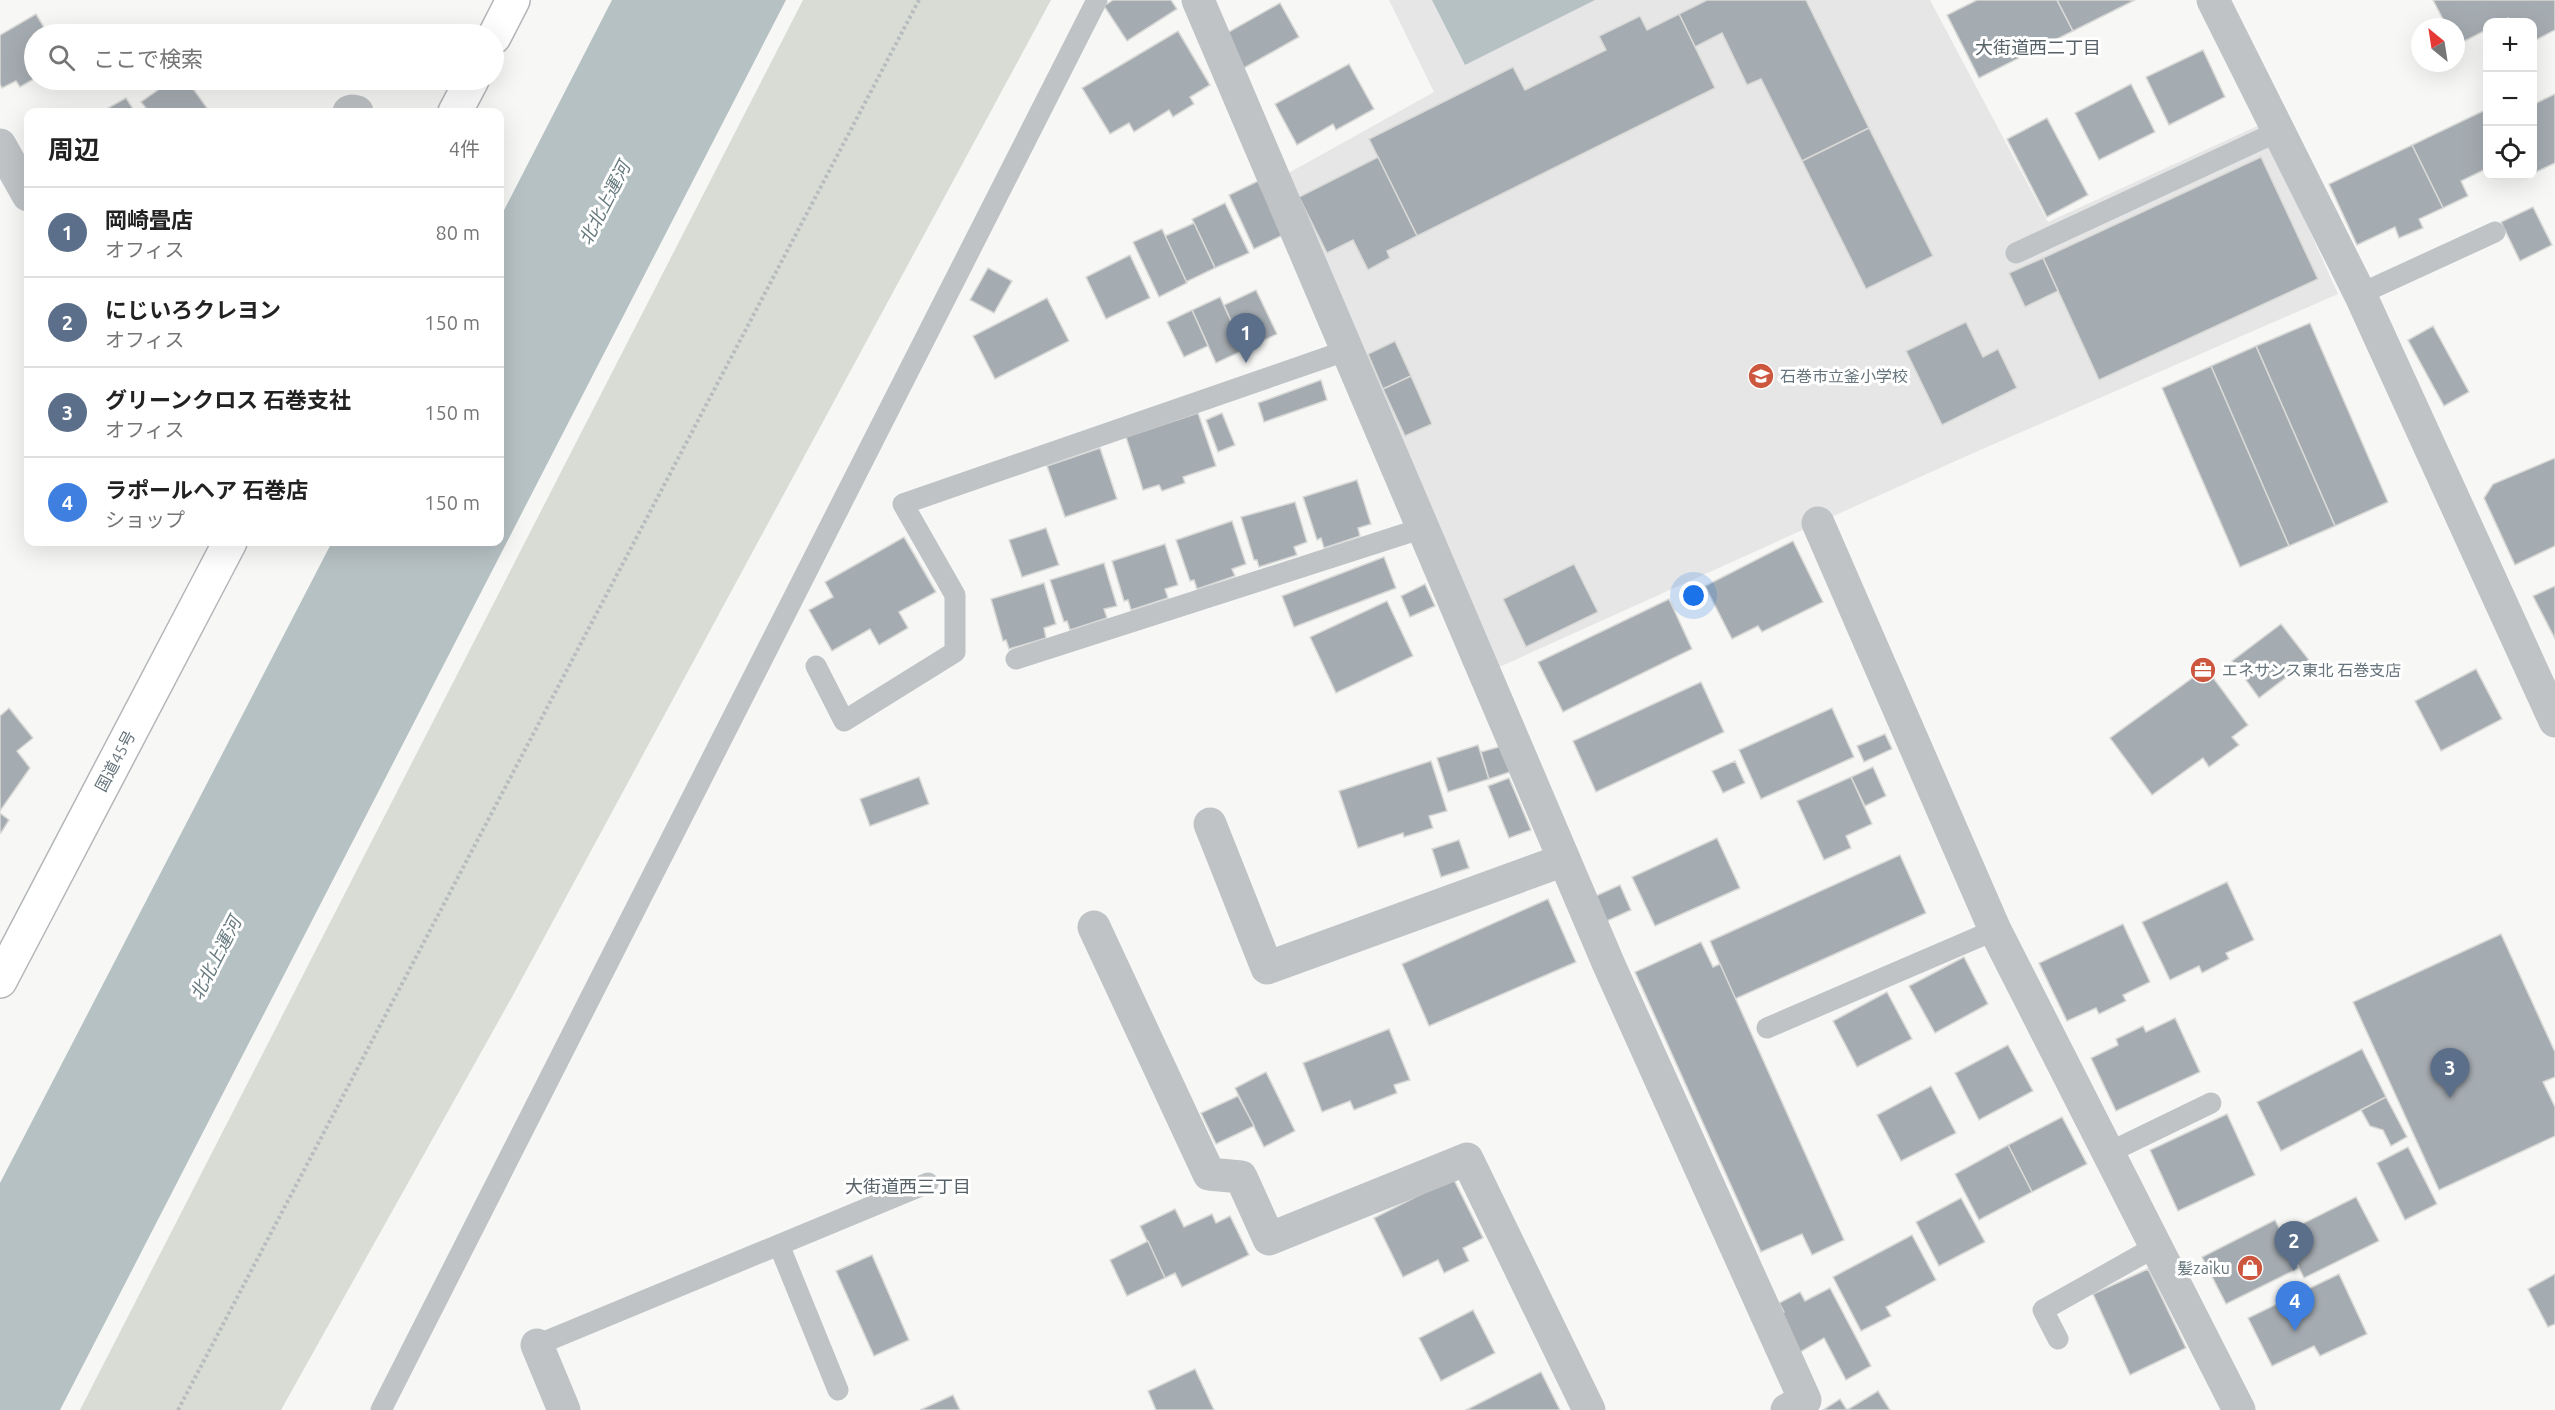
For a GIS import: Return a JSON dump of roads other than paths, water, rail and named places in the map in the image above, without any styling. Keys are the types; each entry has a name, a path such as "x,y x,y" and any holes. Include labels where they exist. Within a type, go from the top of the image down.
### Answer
{"highway":[{"path":"501,24 513,0"},
{"path":"457,108 467,90"},
{"name":"国道45号","path":"0,981 228,546"}],"street":[{"path":"1198,0 1648,1054 1805,1400 1787,1410"},
{"path":"2213,0 2360,294 2555,721"},
{"path":"0,145 24,188"},
{"path":"1818,523 1995,930 2239,1410"},
{"path":"1210,824 1267,968 1564,860"},
{"path":"1095,927 1209,1174 1241,1177 1269,1239 1467,1159 1589,1410"},
{"path":"537,1345 564,1410"}],"lane":[{"path":"381,1410 1098,0"},
{"path":"2016,253 2278,131"},
{"path":"2360,294 2495,232"},
{"path":"816,666 844,721 955,652 955,595 903,504 1348,350"},
{"path":"1016,659 1423,528"},
{"path":"1767,1028 1995,930"},
{"path":"2108,1153 2211,1103"},
{"path":"537,1345 928,1184"},
{"path":"778,1245 838,1390"},
{"path":"2058,1339 2043,1310 2156,1247"}],"water":[{"name":"北北上運河","path":"612,0 786,0 60,1410 0,1410 0,1183 330,546 504,546 504,210"},
{"path":"1432,0 1595,0 1465,65"}],"place":[{"name":"岡崎畳店","path":"1246,363"},
{"name":"石巻市立釜小学校","path":"1761,376"},
{"name":"エネサンス東北 石巻支店","path":"2203,670"},
{"name":"グリーンクロス 石巻支社","path":"2450,1098"},
{"name":"髪zaiku","path":"2250,1268"},
{"name":"にじいろクレヨン","path":"2294,1271"},
{"name":"ラポールヘア 石巻店","path":"2295,1331"}],"district":[{"name":"大街道西二丁目","path":"2038,47"},
{"name":"大街道西三丁目","path":"908,1186"}]}
